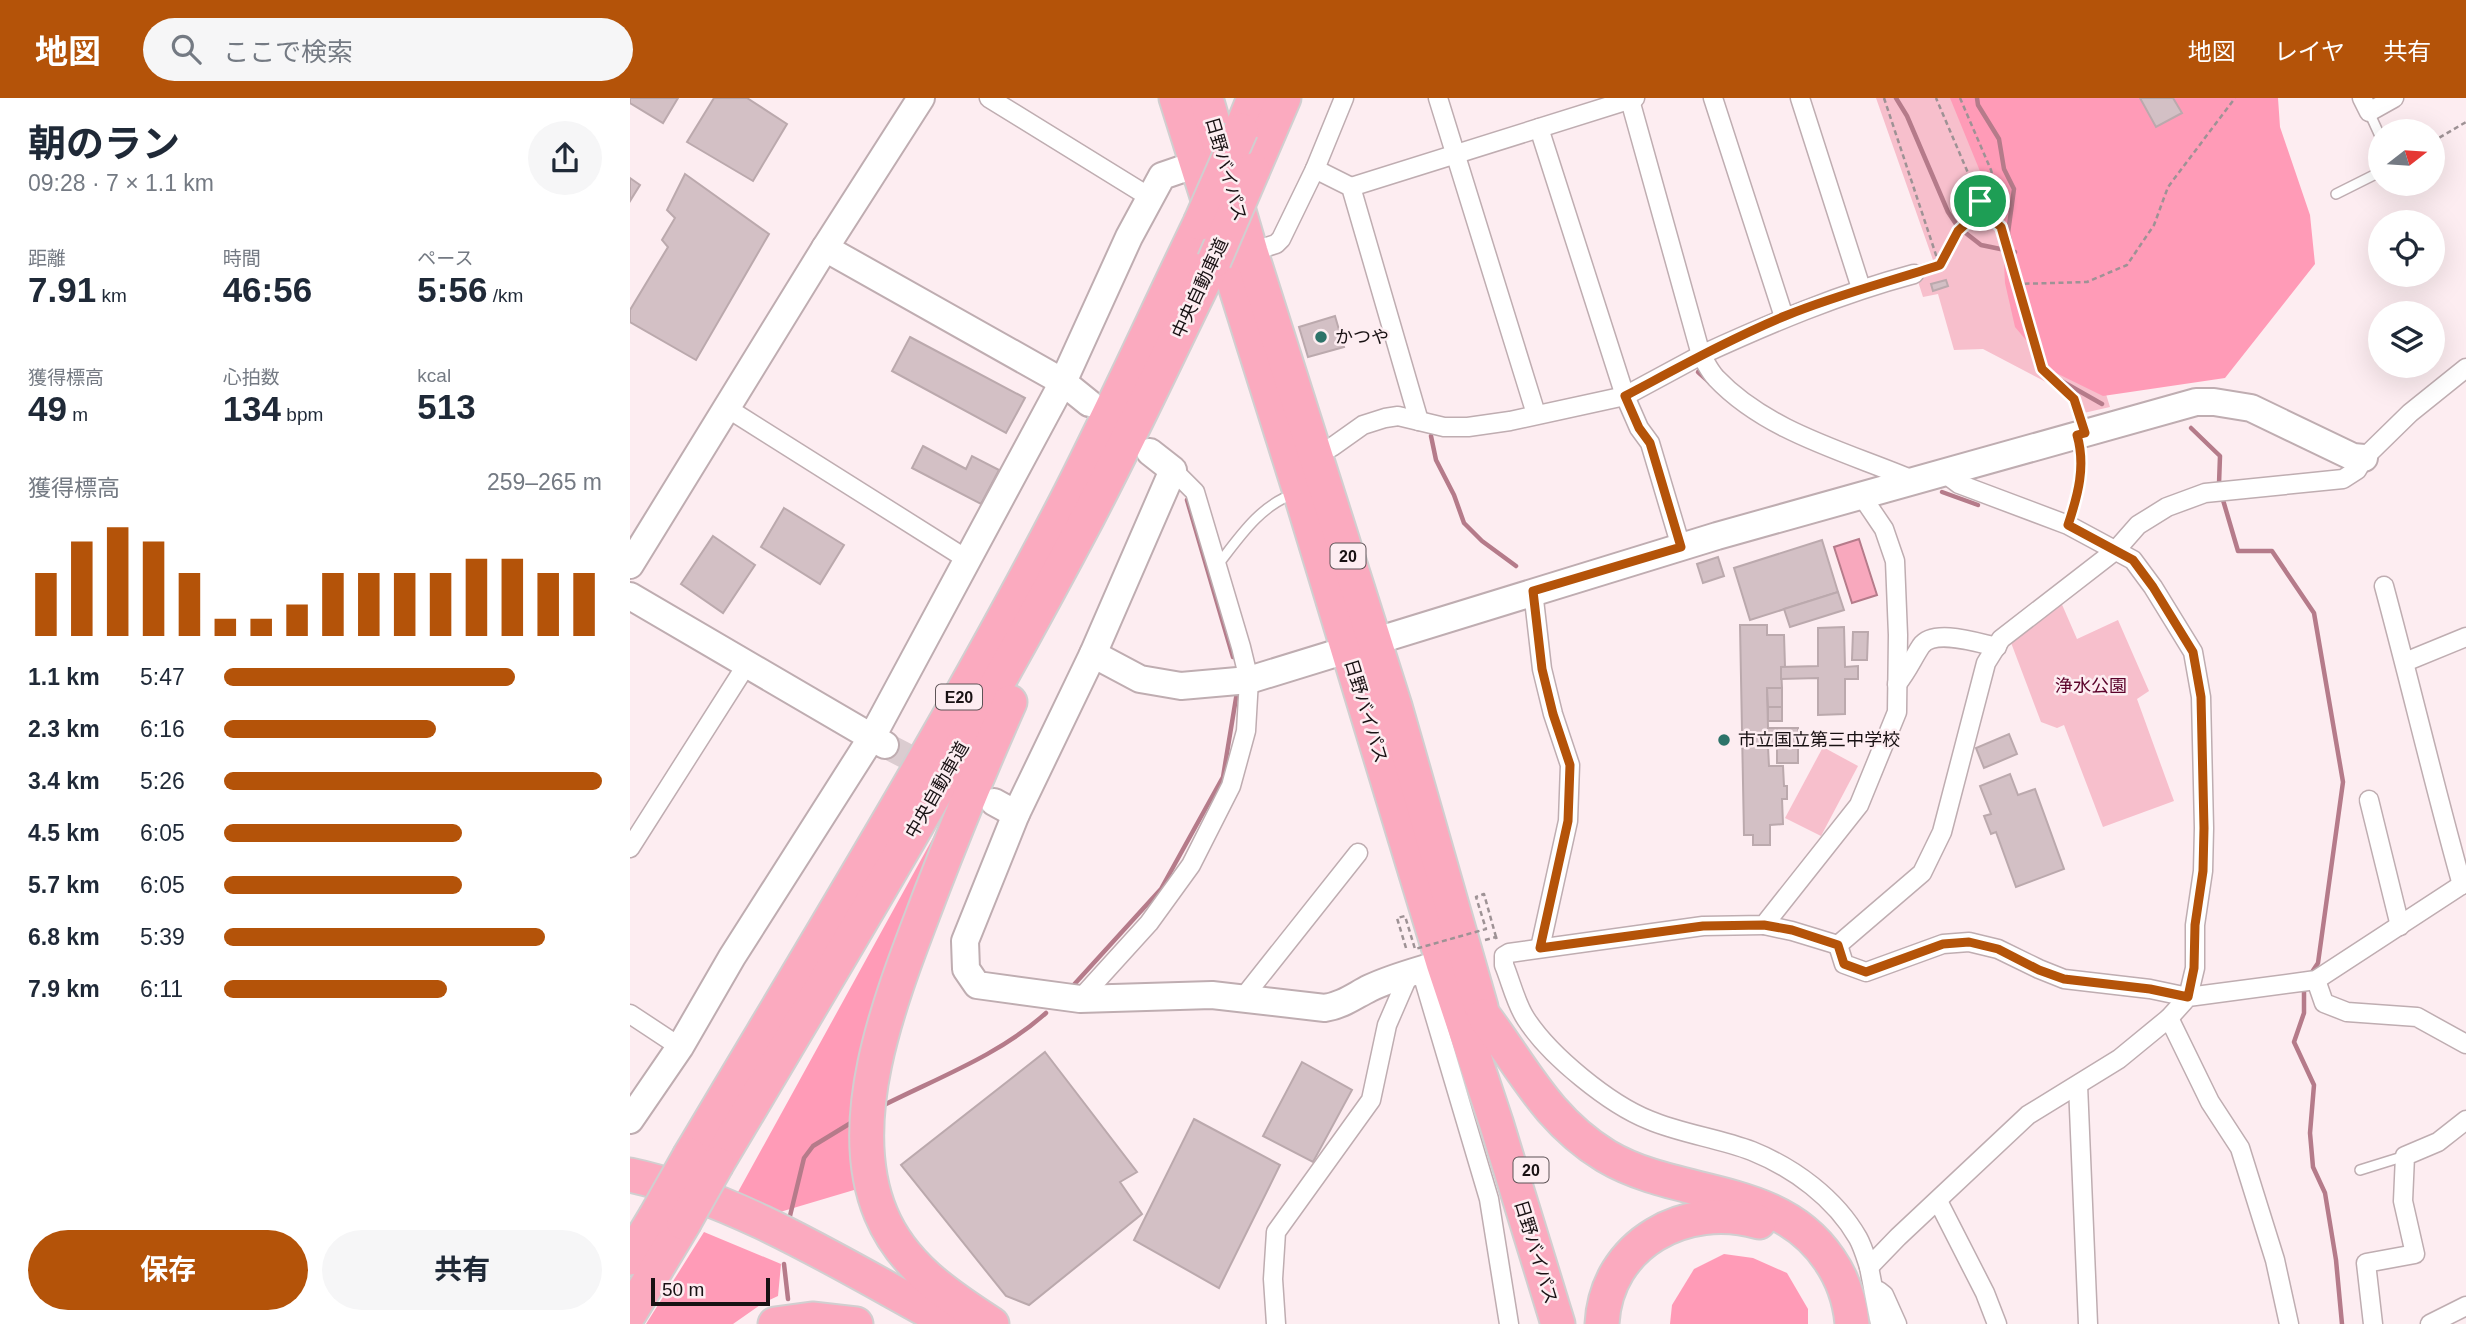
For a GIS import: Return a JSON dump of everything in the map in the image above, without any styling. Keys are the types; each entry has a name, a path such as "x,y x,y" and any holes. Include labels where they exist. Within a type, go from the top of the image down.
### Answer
{"highway":[{"name":"日野バイパス","path":"1177,98 1300,492 1436,842 1463,948 1577,1324"},
{"name":"日野バイパス","path":"1206,98 1251,253 1316,453 1361,644 1420,963 1496,1122 1547,1308 1558,1324"},
{"name":"中央自動車道","path":"630,1313 669,1220 830,921 954,705 1063,507 1200,223 1254,98"},
{"name":"中央自動車道","path":"703,1160 857,930 958,754 1088,516 1214,261 1284,98"},
{"path":"992,1324 946,1294 920,1271 892,1236 881,1216 873,1192 867,1162 867,1114 876,1061 911,946 973,784 1045,622 1088,516"},
{"path":"1484,1016 1550,1109 1567,1127 1606,1156 1654,1176 1750,1201 1795,1223 1811,1236 1837,1270 1846,1291 1852,1324"},
{"path":"630,1175 680,1190 746,1216 837,1261 952,1324"},
{"path":"630,1190 675,1203 747,1232 848,1284 914,1324"},
{"path":"1602,1324 1607,1294 1615,1277 1625,1262 1645,1242 1662,1229 1687,1219 1728,1216 1773,1228 1808,1255 1827,1288 1836,1324"},
{"name":"中央自動車道","path":"630,1258 669,1220"},
{"path":"630,1249 669,1220"},
{"path":"775,1324 812,1319 856,1324"}],"street":[{"path":"630,565 825,248 921,98"},
{"path":"989,98 1151,198"},
{"path":"1251,253 1269,247 1281,239 1315,169 1344,98"},
{"path":"1438,98 1536,414"},
{"path":"1713,98 1784,317"},
{"path":"1800,98 1861,288"},
{"path":"2365,105 2394,98"},
{"path":"1315,169 1351,187 1632,99 1701,355 1715,377 1759,414 1913,480"},
{"path":"1539,128 1625,396 1639,428 1650,443 1681,547"},
{"path":"630,1120 680,1047 732,957 878,741 968,559 1063,382 1129,237 1162,176 1197,164"},
{"path":"1351,187 1419,421"},
{"path":"825,248 1063,382 1089,403"},
{"path":"1316,453 1332,447 1363,425 1398,416 1444,427 1468,427 1510,421 1625,396 1701,355 1784,317 1861,288 1914,274"},
{"path":"1838,945 1922,873 1942,832 1986,663 2001,639 2116,550 2138,525 2167,507 2205,494 2343,479 2357,470 2364,458 2410,413 2466,368"},
{"path":"1093,654 1140,679 1181,686 1249,680 1681,547 2196,402 2251,408 2353,457 2364,458"},
{"path":"727,408 968,559"},
{"path":"1080,999 1149,923 1191,865 1231,786 1246,731 1249,680 1195,492 1150,452"},
{"path":"1173,470 1093,654 1005,808 965,942 966,969 977,985 1080,999 1212,995 1325,1008 1340,1006 1420,963"},
{"path":"1870,1268 1898,1237 2028,1115 2119,1059 2169,1018 2188,997 2194,968 2195,925 2203,871 2201,697 2193,652 2153,587 2133,560 2116,550 2068,525 1959,484 1943,472"},
{"path":"1764,925 1859,805 1897,712 1895,561 1884,529 1861,495"},
{"path":"1838,945 1844,964 1866,972 1943,944 1969,942 1998,949 2039,970 2064,979 2150,989 2188,997 2316,980 2400,926 2464,883 2427,758 2424,733 2384,586"},
{"path":"1533,591 1542,669 1570,765 1568,821 1540,948"},
{"path":"630,596 878,741"},
{"path":"2404,662 2466,636"},
{"path":"1897,684 1923,643 1933,638 1948,637 1997,646"},
{"path":"630,848 747,664"},
{"path":"2369,800 2400,926"},
{"path":"1242,999 1358,853"},
{"path":"1838,945 1792,930 1764,925 1703,926 1510,953 1504,956 1504,965 1525,1019 1572,1068 1612,1101 1647,1119 1752,1151 1806,1181 1844,1217 1859,1239 1870,1268 1880,1324"},
{"path":"1276,1324 1273,1279 1276,1232 1371,1100 1387,1024 1420,963"},
{"path":"1420,963 1489,1199 1509,1324"},
{"path":"2316,980 2324,1003 2347,1012 2417,1017 2466,1044"},
{"path":"630,1014 680,1047"},
{"path":"2169,1018 2210,1102 2240,1148 2276,1260 2289,1324"},
{"path":"2078,1085 2088,1324"},
{"path":"2372,1324 2366,1263 2414,1254 2403,1202 2405,1156 2438,1142 2466,1121"},
{"path":"1938,1201 1985,1293 1997,1324"},
{"path":"1873,1286 1884,1295 1897,1324"},
{"path":"2430,1324 2466,1306"}],"lane":[{"path":"2336,194 2368,178"},
{"path":"2068,525 2078,493 2081,434"},
{"path":"1217,566 1243,531 1280,499 1300,492"},
{"path":"2360,1170 2405,1156"}],"path":[{"path":"1884,98 1940,265"},
{"path":"1936,98 1980,201 2001,227"},
{"path":"1960,98 1992,170 1999,198 2001,227 2042,369 2074,399 2081,434"},
{"path":"2016,284 2087,282 2127,265 2154,225 2168,187 2235,98"},
{"path":"2445,134 2466,122"},
{"path":"1914,274 1940,265 1962,225 1974,216 1980,201"},
{"path":"1420,963 1397,918 1405,916 1415,949 1486,929 1476,897 1484,894 1496,937"}],"green space":[{"path":"1876,98 2015,98 2110,407 2075,415 2067,393 1983,349 1954,350 1938,294 1923,297 1913,266 1933,260"},
{"name":"浄水公園","path":"2060,600 2077,639 2118,620 2149,691 2137,699 2174,801 2103,827 2064,725 2057,728 2041,722 2010,640"},
{"path":"1823,747 1858,766 1821,836 1785,818"}],"shaded area":[{"path":"1950,98 2278,98 2280,127 2310,215 2315,264 2225,378 2103,396 2052,371 2015,327 2005,283 2002,225"},
{"path":"1859,539 1877,595 1852,603 1834,547"},
{"path":"955,798 859,1111 854,1190 780,1212 738,1192"},
{"path":"704,1232 781,1264 778,1296 733,1324 646,1324"},
{"path":"1724,1254 1753,1258 1787,1273 1808,1309 1808,1324 1670,1324 1672,1305 1694,1269"}],"building":[{"path":"630,98 678,98 663,123 630,103"},
{"path":"714,98 747,98 787,124 753,181 687,142"},
{"path":"2140,98 2173,98 2182,113 2156,127"},
{"path":"685,174 769,234 696,360 630,322 630,310 668,247 662,240 675,218 667,210"},
{"path":"630,178 640,185 630,201"},
{"path":"1946,280 1948,286 1933,291 1931,284"},
{"name":"かつや","path":"1335,316 1344,347 1308,357 1299,327"},
{"path":"910,337 1025,398 1006,433 892,371"},
{"path":"923,446 966,469 972,456 999,470 981,504 912,468"},
{"path":"784,508 844,545 820,584 761,547"},
{"path":"713,536 755,565 723,613 681,584"},
{"path":"1822,540 1838,592 1750,620 1734,568"},
{"path":"1718,557 1724,576 1703,583 1697,564"},
{"path":"1838,592 1844,610 1790,627 1784,609"},
{"path":"1740,625 1767,625 1767,635 1784,635 1785,667 1781,667 1782,688 1767,688 1768,728 1777,728 1777,747 1768,747 1769,766 1783,766 1787,799 1782,799 1783,824 1770,825 1770,845 1753,845 1753,835 1744,835"},
{"path":"1844,627 1845,667 1858,666 1858,679 1845,679 1845,714 1818,715 1818,678 1781,679 1781,667 1818,666 1818,628"},
{"path":"1853,632 1868,632 1867,660 1852,660"},
{"path":"1767,688 1782,688 1782,707 1768,707"},
{"path":"1768,707 1782,707 1782,721 1768,721"},
{"path":"1777,728 1798,728 1798,763 1777,763"},
{"path":"2009,734 2017,754 1984,768 1976,748"},
{"path":"2010,774 2018,795 2035,789 2064,869 2016,887 1996,832 1991,834 1984,816 1991,814 1980,786"},
{"path":"1045,1052 1137,1172 1120,1182 1142,1214 1029,1305 1006,1296 901,1165"},
{"path":"1302,1062 1352,1090 1313,1162 1263,1136"},
{"path":"1194,1119 1280,1165 1219,1288 1134,1240"}],"waterway":[{"path":"1896,98 1907,116 1948,212 1958,227 1981,245 2015,252"},
{"path":"1977,98 1978,105 1999,139 2004,169 2014,189 2008,233 2044,365 2051,375 2102,404"},
{"path":"1698,372 1708,381"},
{"path":"2191,428 2220,456 2219,484"},
{"path":"1431,436 1436,460 1454,495 1464,523 1482,541 1516,566"},
{"path":"1942,492 1978,505"},
{"path":"1187,500 1233,657"},
{"path":"2223,500 2238,551 2272,551 2314,613 2343,782 2318,963 2310,975"},
{"path":"1070,989 1161,889 1223,777 1237,692"},
{"path":"2304,985 2304,1013 2294,1042 2314,1085 2310,1133 2313,1167 2325,1193 2336,1260 2342,1324"},
{"path":"880,1107 987,1054 1008,1042 1046,1013"},
{"path":"789,1220 804,1158 813,1146 854,1121"},
{"path":"784,1264 788,1299"}],"tunnel":[{"path":"885,745 937,772"}],"place":[{"name":"かつや","path":"1321,337"},
{"name":"市立国立第三中学校","path":"1724,740"}],"route":[{"path":"1980,201 2001,227 2042,369 2074,399 2085,433 2077,435 2082,453 2078,493 2068,525 2133,560 2193,652 2201,697 2204,828 2194,968 2188,997 2150,989 2064,979 2039,970 1998,949 1969,942 1943,944 1866,972 1844,964 1838,945 1792,930 1764,925 1703,926 1540,948 1568,821 1570,765 1542,669 1533,591 1681,547 1650,443 1639,428 1625,396 1701,355 1784,317 1861,288 1940,265 1962,225 1974,216 1980,201"}]}
